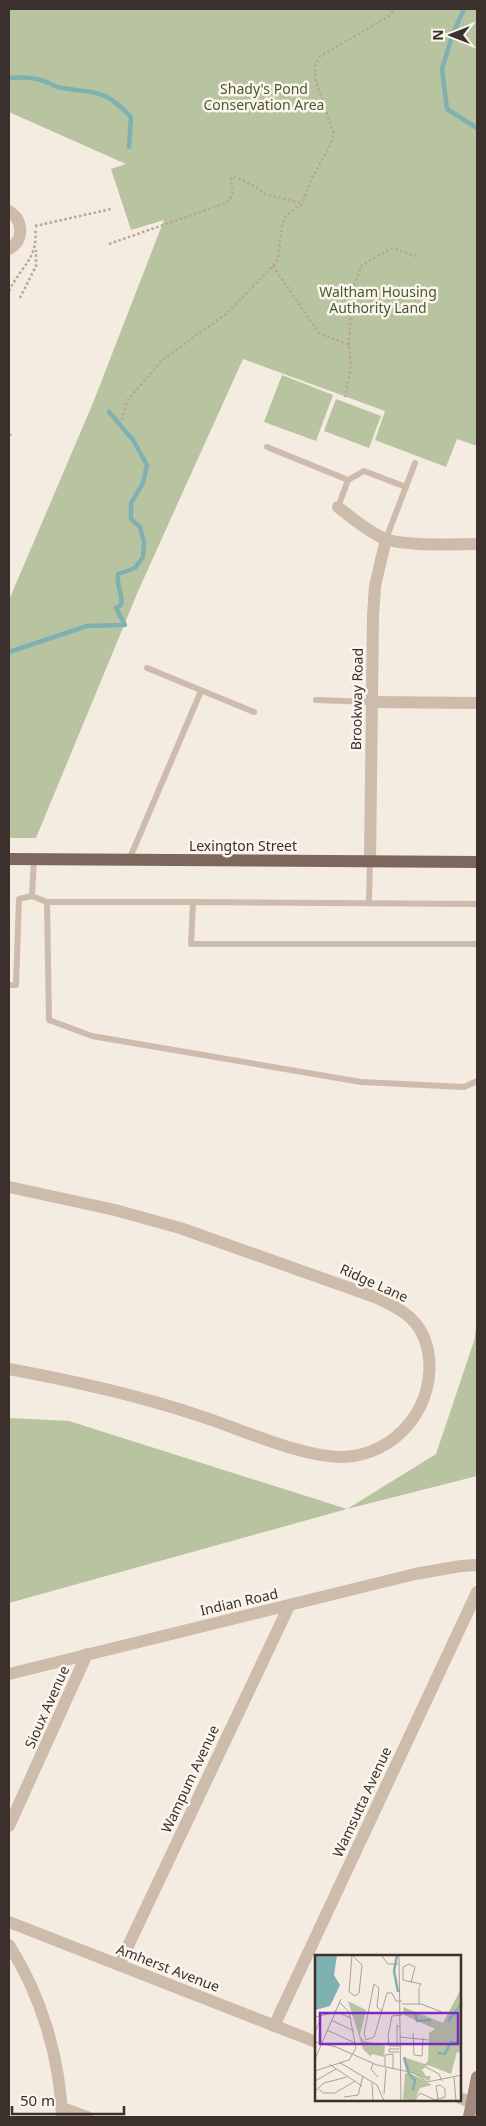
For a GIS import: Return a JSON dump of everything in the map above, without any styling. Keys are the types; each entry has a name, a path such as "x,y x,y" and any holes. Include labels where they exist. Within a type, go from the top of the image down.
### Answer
{"main road":[{"name":"Lexington Street","path":"9,859 477,862"}],"street":[{"path":"9,211 18,218 21,231 16,244 9,249"},
{"path":"338,507 372,532 386,539 427,543 477,544"},
{"name":"Brookway Road","path":"370,861 374,600 386,539"},
{"path":"372,702 477,703"},
{"name":"Ridge Lane","path":"9,1187 115,1210 180,1228 375,1297 397,1307 412,1318 421,1331 428,1349 430,1364 429,1379 423,1398 415,1415 402,1433 386,1446 366,1455 342,1457 320,1456 299,1450 199,1415 140,1398 70,1380 9,1369"},
{"name":"Indian Road","path":"9,1674 436,1570 477,1565"},
{"name":"Wamsutta Avenue","path":"274,2026 477,1592"},
{"name":"Wampum Avenue","path":"120,1965 288,1606"},
{"name":"Sioux Avenue","path":"9,1826 87,1654"},
{"name":"Amherst Avenue","path":"9,1922 315,2042"},
{"path":"9,1945 31,1985 43,2017 51,2045 62,2112 87,2117"},
{"path":"469,2117 475,2104 477,2076"},
{"path":"461,2098 475,2104"}],"lane":[{"path":"266,448 348,480"},
{"path":"386,539 415,463"},
{"path":"338,507 348,480 364,471 406,487"},
{"path":"146,668 254,712"},
{"path":"128,861 201,690"},
{"path":"316,700 372,702"},
{"path":"32,896 34,859"},
{"path":"369,902 370,861"},
{"path":"9,984 16,985 19,899 32,896 46,902 477,904"},
{"path":"46,902 49,1020 92,1036 361,1082 464,1087 477,1081"},
{"path":"193,902 191,944 477,944"}],"path":[{"path":"122,420 128,400 162,360 226,314 278,259 282,226 286,216 302,204 310,182 334,134 315,78 315,66 320,56 388,17 396,9"},
{"path":"109,244 226,203 233,195 231,179 233,176 255,186 264,194 302,204"},
{"path":"35,226 111,209"},
{"path":"345,397 351,367 349,345 352,290 362,265 392,248 416,256"},
{"path":"20,298 36,266 36,249"},
{"path":"272,266 319,334 349,345"},
{"path":"9,435 14,434"}],"green space":[{"name":"Shady's Pond Conservation Area","path":"9,9 477,9 477,446 457,439 446,467 375,440 385,411 243,359 139,589 36,838 9,838 9,600 93,403 164,220 131,230 111,169 126,164 9,112"},
{"path":"282,375 333,395 316,441 264,422"},
{"path":"336,399 381,416 369,448 324,431"},
{"path":"477,1323 477,1476 347,1509 436,1454 474,1341"},
{"path":"9,1418 69,1421 347,1509 9,1603"}],"waterway":[{"path":"464,9 452,36 442,69 447,109 477,128"},
{"path":"9,78 35,79 59,87 100,94 113,101 131,117 129,147"},
{"path":"9,652 87,626 125,625 116,608 121,605 122,601 118,574 135,568 143,557 144,542 140,527 131,519 131,503 143,483 147,465 133,440 109,412"}],"park label":[{"name":"Waltham Housing Authority Land","path":"378,300"}]}
